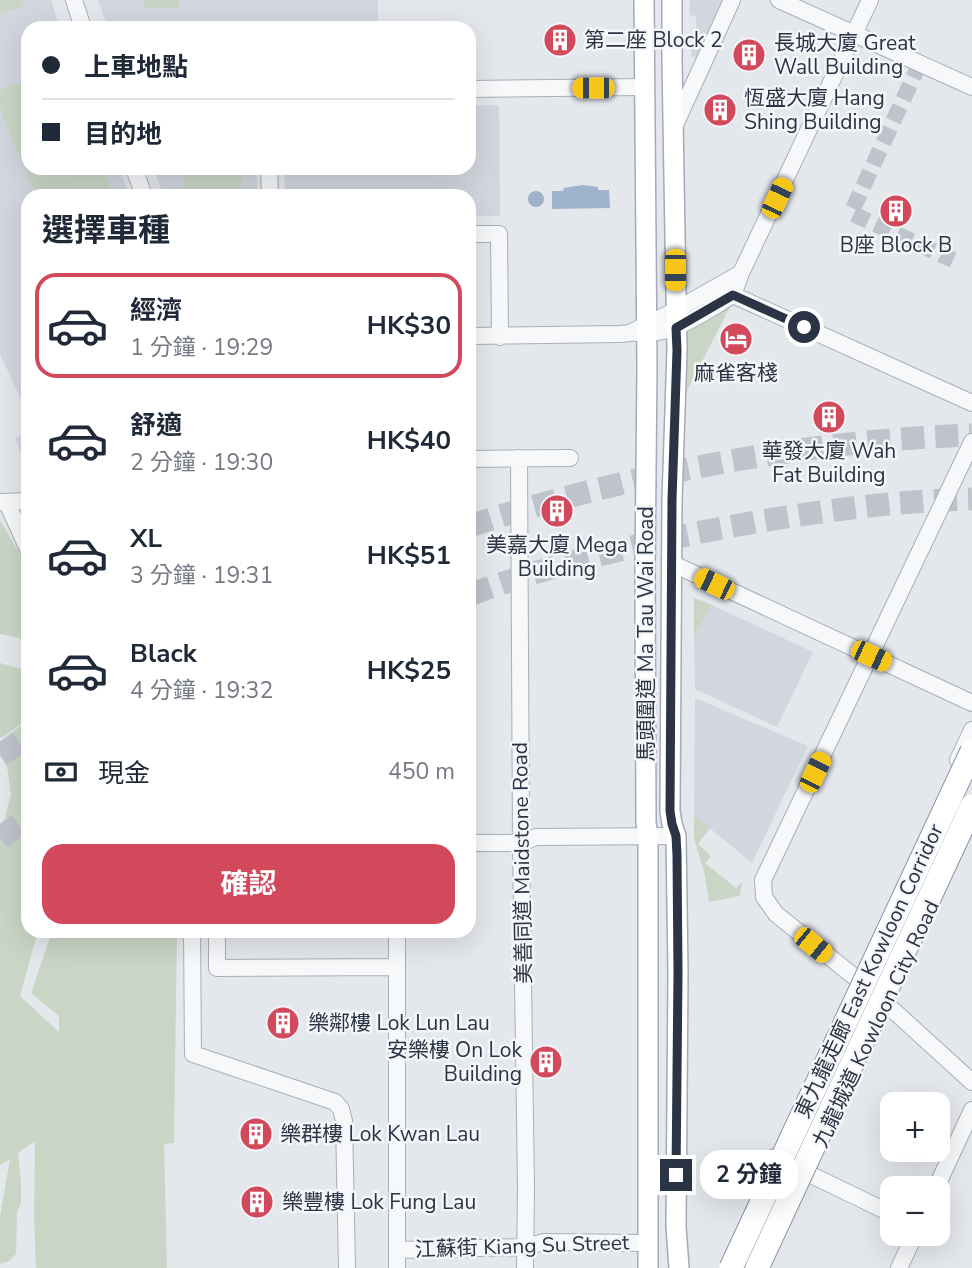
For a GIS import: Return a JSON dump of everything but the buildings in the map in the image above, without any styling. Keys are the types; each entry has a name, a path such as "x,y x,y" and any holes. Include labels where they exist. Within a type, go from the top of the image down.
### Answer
{"highway":[{"name":"東九龍走廊 East Kowloon Corridor","path":"731,1268 972,751"},
{"name":"東九龍走廊 East Kowloon Corridor","path":"757,1268 972,806"}],"main road":[{"name":"馬頭圍道 Ma Tau Wai Road","path":"644,0 641,330 648,836 648,1268"},
{"name":"馬頭圍道 Ma Tau Wai Road","path":"673,0 677,350 671,563 670,811 676,836 676,1226 680,1268"}],"street":[{"path":"74,0 81,21"},
{"path":"674,126 733,0"},
{"path":"779,0 972,87"},
{"path":"733,295 870,0"},
{"path":"476,89 644,87"},
{"path":"476,234 499,234 500,337"},
{"path":"676,319 741,273"},
{"path":"476,336 641,330 676,319 733,295 972,403"},
{"path":"972,442 764,880 764,897 776,914 886,1004 972,1082"},
{"name":"美善同道 Maidstone Road","path":"519,458 525,1268"},
{"path":"476,459 570,458"},
{"path":"3,503 21,504"},
{"path":"3,503 21,536"},
{"path":"671,563 972,702"},
{"name":"九龍城道 Kowloon City Road","path":"722,1268 972,730"},
{"name":"九龍城道 Kowloon City Road","path":"763,1268 972,818"},
{"path":"476,843 521,843 536,837 676,836"},
{"path":"192,938 193,1054 335,1102 341,1109 344,1121 347,1268"},
{"path":"217,938 217,968 397,967"},
{"path":"397,938 397,1268"},
{"path":"942,1176 972,1110"},
{"path":"774,1157 880,1208"},
{"name":"江蘇街 Kiang Su Street","path":"397,1250 525,1247 544,1242 648,1243"},
{"path":"899,1268 909,1246"}],"shaded area":[{"path":"0,0 51,0 58,21 21,21 21,175 122,175 127,189 21,189 21,400 0,354"},
{"path":"98,0 378,0 378,21 106,21"},
{"path":"690,0 723,0 696,58 691,56 691,49 696,49 696,16 690,15"},
{"path":"476,105 499,105 500,216 476,216 476,189 285,189 284,175 476,175"},
{"path":"156,175 257,175 257,189 161,189"},
{"path":"21,435 21,453 15,438"},
{"path":"712,605 813,652 777,727 695,689 694,636"},
{"path":"695,698 808,746 752,863 694,815"}],"green space":[{"path":"0,0 22,0 24,6 0,14"},
{"path":"144,0 179,0 179,8 144,8"},
{"path":"21,82 21,160 0,109 0,90"},
{"path":"27,175 105,175 110,189 33,189"},
{"path":"185,175 241,175 241,189 184,189"},
{"path":"733,301 678,408 680,329"},
{"path":"0,521 21,555 21,638 0,634"},
{"path":"694,598 712,605 694,636"},
{"path":"0,663 21,669 21,724 0,737"},
{"path":"21,726 21,938 36,938 20,996 59,1032 59,1016 31,993 50,938 177,938 174,1143 164,1144 167,1268 36,1268 35,1141 18,1153 21,1203 17,1212 16,1254 9,1261 0,1264 0,1217 10,1159 0,1165 0,838 11,794 3,739"},
{"path":"694,815 710,828 698,844 711,856 705,863 736,888 742,882 740,896 709,902 704,871 694,839"}],"water":[{"path":"582,185 609,190 610,208 552,209 552,191 563,191 564,188"},
{"path":"533,191 539,191 544,199 542,205 533,207 528,202 528,196"}],"tunnel":[{"path":"920,63 851,213 953,260"},
{"path":"476,524 592,491 718,463 844,444 972,435"},
{"path":"476,593 594,556 722,528 846,509 972,499"},
{"path":"0,755 21,742"},
{"path":"0,838 21,823"}],"place":[{"name":"第二座 Block 2","path":"560,40"},
{"name":"長城大廈 Great Wall Building","path":"749,55"},
{"name":"恆盛大廈 Hang Shing Building","path":"720,110"},
{"name":"B座 Block B","path":"896,211"},
{"name":"麻雀客棧","path":"736,339"},
{"name":"華發大廈 Wah Fat Building","path":"829,417"},
{"name":"美嘉大廈 Mega Building","path":"557,511"},
{"name":"樂鄰樓 Lok Lun Lau","path":"283,1023"},
{"name":"安樂樓 On Lok Building","path":"546,1062"},
{"name":"樂群樓 Lok Kwan Lau","path":"256,1134"},
{"name":"樂豐樓 Lok Fung Lau","path":"257,1202"}],"route":[{"path":"676,1175 677,855 670,811 676,328 733,295 804,327"}]}
